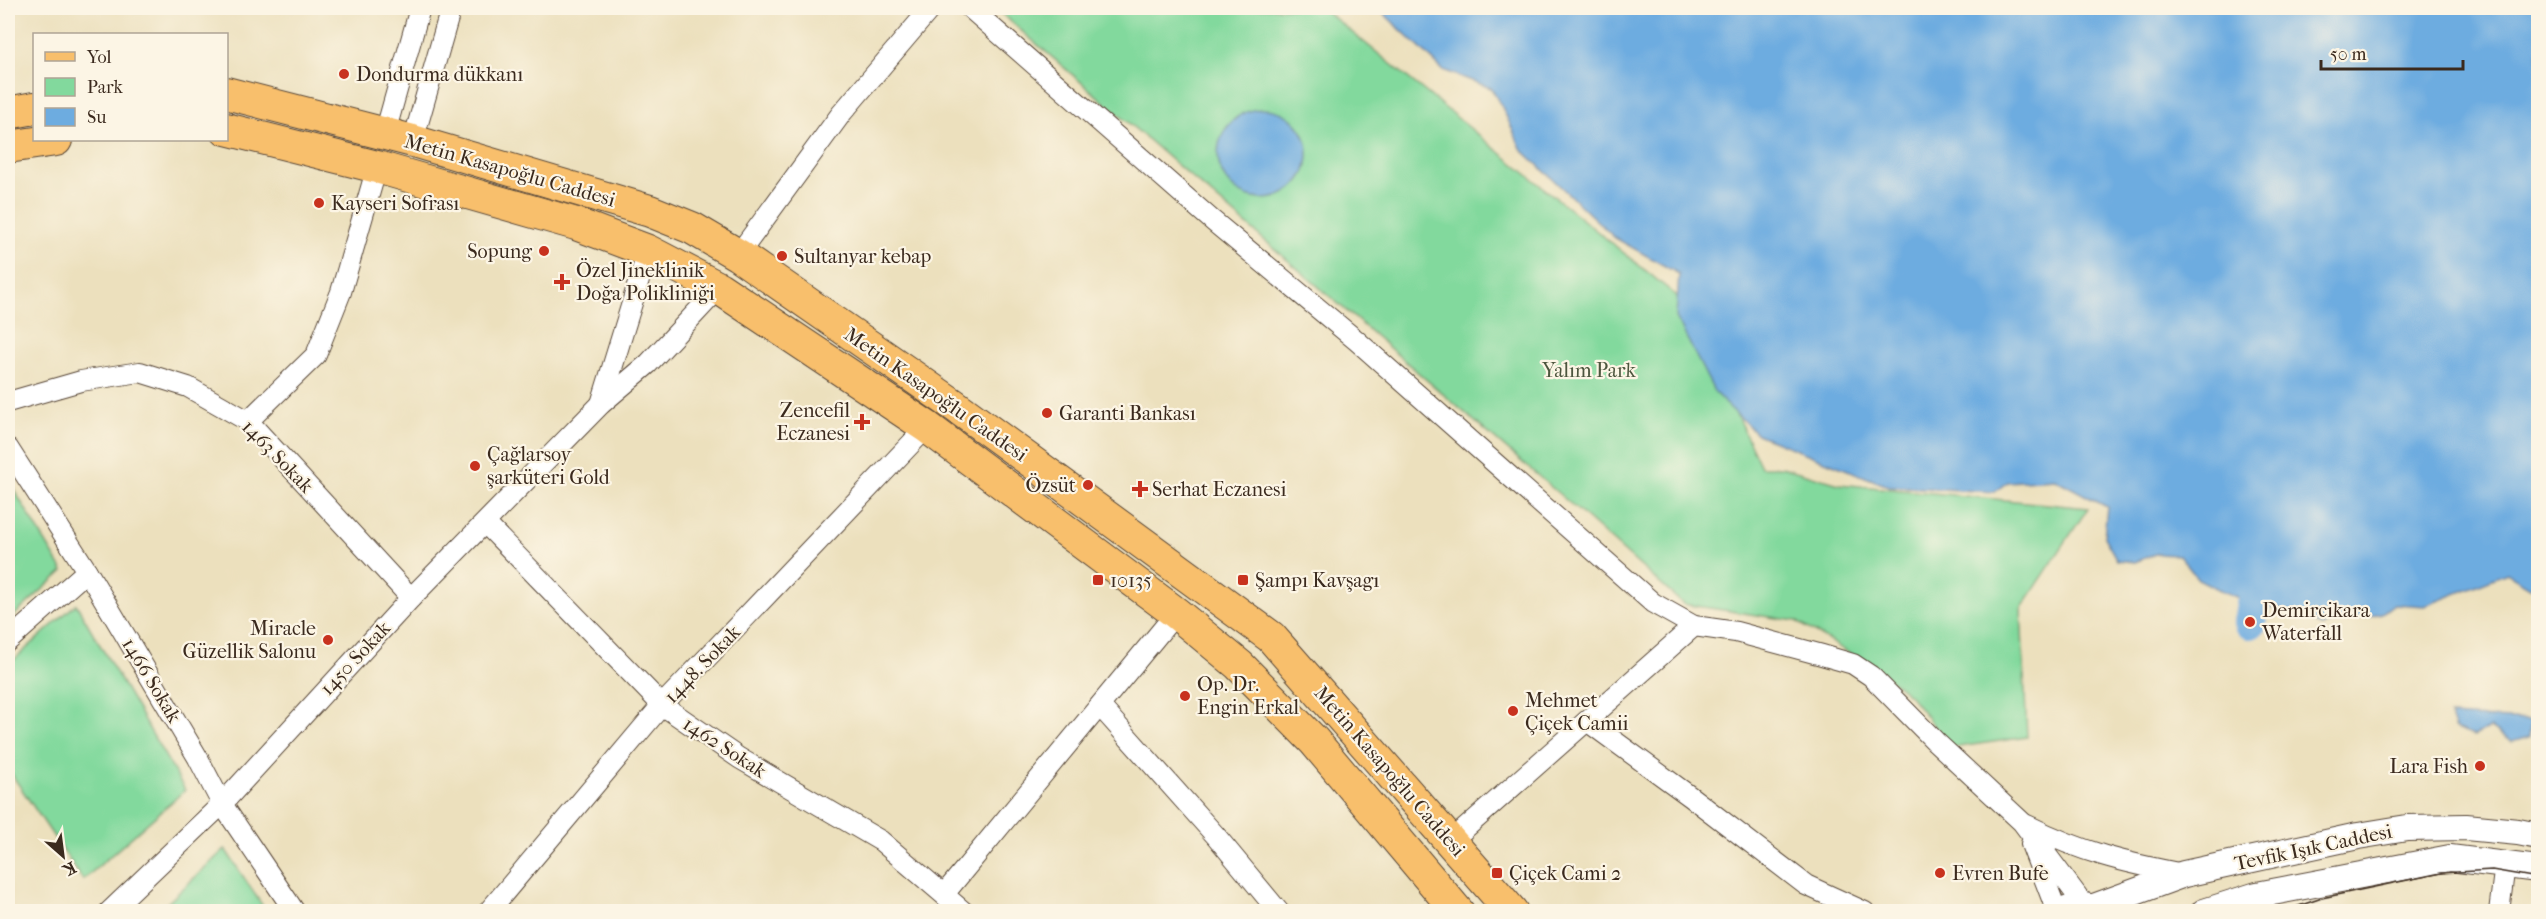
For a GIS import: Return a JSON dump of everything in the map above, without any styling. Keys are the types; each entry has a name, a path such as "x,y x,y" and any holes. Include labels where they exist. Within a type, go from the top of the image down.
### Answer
{"main road":[{"name":"Metin Kasapoğlu Caddesi","path":"228,94 399,137 650,211 692,228 738,255 963,411 1271,637 1512,912"},
{"path":"8,113 33,108"},
{"name":"Metin Kasapoğlu Caddesi","path":"228,130 377,167 576,224 648,251 719,288 927,427 1176,613 1239,665 1314,741 1458,912"},
{"path":"8,147 49,141"}],"street":[{"path":"399,137 420,8"},
{"path":"399,137 451,8"},
{"path":"738,255 841,114 931,8"},
{"path":"970,8 1213,221 1356,340 1653,603 1694,626 1736,632 1853,664 1871,676 1936,742 2022,822 2085,909"},
{"path":"248,422 316,355 341,292 377,167"},
{"name":"1450 Sokak","path":"601,404 648,251"},
{"name":"1450 Sokak","path":"109,912 222,804 411,598 486,524 601,404 648,364 719,288"},
{"name":"1463 Sokak","path":"8,402 81,381 140,372 188,387 248,422 411,598"},
{"name":"1448. Sokak","path":"488,912 662,705 927,427"},
{"name":"1466 Sokak","path":"8,448 87,572 198,758 222,804 295,912"},
{"name":"1462 Sokak","path":"486,524 662,705 739,758 881,841 945,893 964,912"},
{"path":"8,641 87,572"},
{"path":"945,893 1176,613"},
{"path":"1451,841 1694,626"},
{"path":"1100,706 1216,836 1279,912"},
{"path":"1587,721 1691,796 1806,885 1864,912"},
{"path":"2022,822 2062,842 2099,856 2184,874"},
{"path":"2022,822 2058,912"},
{"name":"Tevfik Işık Caddesi","path":"2085,909 2184,874 2358,836 2407,828 2466,827 2538,836"},
{"name":"Tevfik Işık Caddesi","path":"2204,912 2257,895 2450,858 2538,869"},
{"path":"2499,912 2505,864"}],"green space":[{"name":"Yalım Park","path":"995,8 1322,8 1683,301 1761,467 1782,467 1839,484 2088,508 2021,609 2027,737 1952,748 1910,696 1881,672 1796,621 1683,604 1573,506"},
{"path":"8,480 63,571 8,621"},
{"path":"76,604 185,790 83,880 8,769 8,665"},
{"path":"225,849 266,911 159,911"}],"water":[{"path":"1378,8 2538,8 2538,592 2507,573 2425,606 2394,604 2382,613 2321,626 2302,614 2253,604 2198,579 2179,555 2155,554 2135,562 2117,560 2104,537 2107,507 2055,479 2007,482 1995,492 1888,486 1757,434 1715,393 1676,317 1679,274 1615,238 1522,150 1491,88 1443,70"},
{"path":"1263,109 1280,113 1295,122 1304,137 1308,154 1304,171 1295,186 1280,195 1263,199 1246,195 1231,186 1222,171 1218,154 1222,137 1231,122 1246,113"},
{"path":"2449,716 2531,720 2529,737 2512,742 2490,728 2474,736 2455,729"}],"waterway":[{"path":"2250,622 2253,604"}],"tram line":[{"path":"2281,912 2322,898 2441,873 2492,870 2538,878"}],"place":[{"name":"Dondurma dükkanı","path":"344,74"},
{"name":"Kayseri Sofrası","path":"319,203"},
{"name":"Sopung","path":"544,251"},
{"name":"Sultanyar kebap","path":"782,256"},
{"name":"Özel Jineklinik Doğa Polikliniği","path":"562,282"},
{"name":"Garanti Bankası","path":"1047,413"},
{"name":"Zencefil Eczanesi","path":"862,422"},
{"name":"Çağlarsoy şarküteri Gold","path":"475,466"},
{"name":"Özsüt","path":"1088,485"},
{"name":"Serhat Eczanesi","path":"1140,489"},
{"name":"10135","path":"1098,580"},
{"name":"Şampı Kavşagı","path":"1243,580"},
{"name":"Demircikara Waterfall","path":"2250,622"},
{"name":"Miracle Güzellik Salonu","path":"328,640"},
{"name":"Op. Dr. Engin Erkal","path":"1185,696"},
{"name":"Mehmet Çiçek Camii","path":"1513,711"},
{"name":"Lara Fish","path":"2480,766"},
{"name":"Çiçek Cami 2","path":"1497,873"},
{"name":"Evren Bufe","path":"1940,873"}]}
